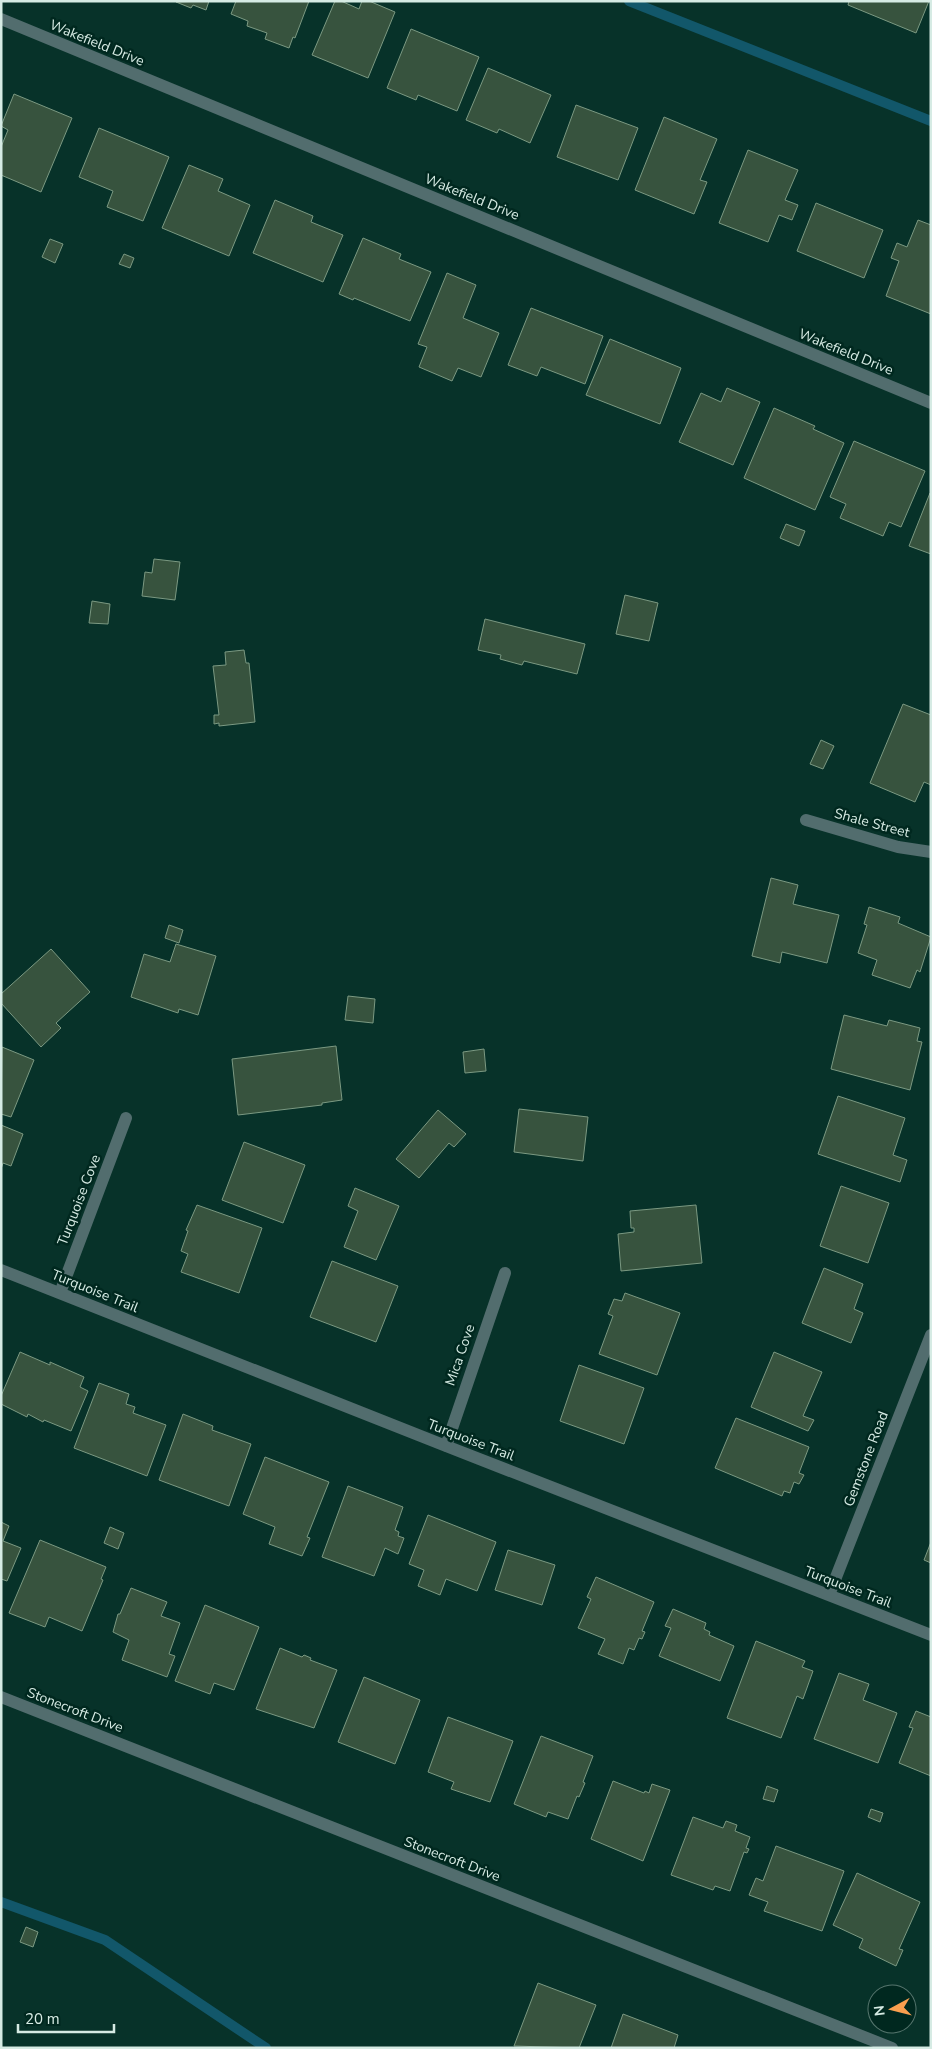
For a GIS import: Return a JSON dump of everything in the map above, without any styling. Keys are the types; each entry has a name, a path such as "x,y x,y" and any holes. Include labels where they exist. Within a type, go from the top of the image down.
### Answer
{"street":[{"name":"Wakefield Drive","path":"1,19 931,403"},
{"name":"Shale Street","path":"806,820 898,847 931,852"},
{"name":"Turquoise Cove","path":"60,1293 126,1118"},
{"name":"Turquoise Trail","path":"1,1270 931,1635"},
{"name":"Mica Cove","path":"446,1446 505,1273"},
{"name":"Gemstone Road","path":"829,1595 931,1335"},
{"name":"Stonecroft Drive","path":"1,1697 892,2048"}],"building":[{"path":"209,1 206,10 193,5 191,8 176,2"},
{"path":"236,1 309,1 295,38 293,37 289,48 265,39 267,33 247,26 248,21 231,14"},
{"path":"335,1 341,1 359,9 362,1 369,1 395,12 368,78 312,55"},
{"path":"849,1 929,1 916,33 848,5"},
{"path":"411,29 479,57 457,111 418,95 416,100 387,88"},
{"path":"488,68 551,95 530,143 499,129 497,133 466,120"},
{"path":"14,94 72,118 41,192 1,175 1,147 8,130 1,126"},
{"path":"576,105 638,128 618,180 557,157"},
{"path":"664,117 717,139 700,180 707,182 694,214 635,190"},
{"path":"99,128 169,157 143,221 107,207 113,191 79,177"},
{"path":"748,150 798,170 785,200 798,205 792,220 779,215 768,242 719,223"},
{"path":"189,165 223,179 218,191 250,205 229,256 162,228"},
{"path":"275,200 313,216 311,222 343,235 323,282 253,253"},
{"path":"816,203 883,230 864,278 797,251"},
{"path":"918,220 931,225 931,314 886,296 899,261 891,258 897,243 907,247"},
{"path":"363,238 401,254 399,259 431,272 410,321 354,298 353,300 339,294"},
{"path":"50,239 63,244 55,263 42,257"},
{"path":"124,254 134,258 130,268 119,264"},
{"path":"447,273 476,285 463,318 499,333 481,377 458,368 452,381 419,367 427,347 418,344"},
{"path":"531,308 603,336 585,384 541,367 537,376 508,365"},
{"path":"610,339 681,368 660,424 586,395"},
{"path":"727,388 760,402 733,465 679,442 701,393 721,402"},
{"path":"774,408 815,426 813,429 844,443 815,510 744,478"},
{"path":"854,441 925,471 901,527 889,522 883,536 840,518 846,504 830,497"},
{"path":"931,494 931,554 909,546"},
{"path":"786,524 805,531 799,546 780,538"},
{"path":"154,559 180,562 175,600 142,596 145,572 152,573"},
{"path":"625,595 658,603 649,641 616,634"},
{"path":"92,601 110,604 108,624 89,623"},
{"path":"485,619 585,644 577,674 524,661 522,665 500,659 501,655 478,650"},
{"path":"244,650 246,663 249,663 255,722 219,726 219,723 214,724 214,715 219,715 213,666 226,665 225,652"},
{"path":"903,704 931,715 931,785 924,782 915,802 870,783"},
{"path":"821,740 834,746 823,769 810,764"},
{"path":"771,878 798,885 793,904 839,915 827,963 782,952 780,963 752,956"},
{"path":"869,907 900,917 898,923 931,937 920,972 917,970 910,988 872,975 877,960 858,953 867,925 864,924"},
{"path":"169,925 183,930 179,943 165,938"},
{"path":"176,944 216,956 198,1015 179,1009 178,1013 131,997 144,954 170,962"},
{"path":"51,949 90,992 56,1023 61,1028 41,1047 1,1003 1,994"},
{"path":"348,996 375,999 373,1023 345,1020"},
{"path":"844,1015 887,1026 889,1020 920,1028 917,1041 922,1042 910,1090 831,1069"},
{"path":"336,1046 342,1100 322,1103 322,1105 238,1115 232,1059"},
{"path":"2,1047 34,1060 11,1117 1,1114"},
{"path":"484,1049 486,1071 465,1073 463,1052"},
{"path":"838,1096 905,1118 893,1155 907,1160 900,1182 818,1154"},
{"path":"519,1109 588,1117 583,1161 514,1152"},
{"path":"438,1110 466,1134 454,1147 449,1143 419,1178 396,1159"},
{"path":"1,1125 23,1134 11,1166 3,1163 1,1169"},
{"path":"244,1142 305,1165 283,1223 222,1200"},
{"path":"841,1186 889,1203 868,1263 820,1246"},
{"path":"355,1188 399,1206 376,1260 344,1247 358,1211 348,1206"},
{"path":"197,1205 262,1228 239,1293 181,1272 188,1254 181,1251 188,1231 186,1230"},
{"path":"696,1205 702,1263 621,1271 618,1234 634,1232 634,1228 631,1228 630,1211"},
{"path":"332,1261 398,1286 376,1342 310,1317"},
{"path":"824,1268 863,1284 854,1309 863,1313 851,1343 802,1323"},
{"path":"625,1293 680,1313 657,1375 599,1354 613,1316 608,1314 614,1299 622,1301"},
{"path":"20,1352 50,1365 50,1362 84,1377 80,1387 88,1391 71,1431 44,1420 43,1422 28,1414 27,1417 1,1404 1,1396"},
{"path":"774,1352 822,1372 803,1416 814,1420 808,1431 751,1407"},
{"path":"579,1365 644,1388 624,1444 560,1421"},
{"path":"99,1383 129,1394 126,1404 135,1407 133,1413 166,1425 147,1476 74,1448"},
{"path":"183,1414 213,1426 212,1430 251,1444 229,1506 159,1480"},
{"path":"736,1418 809,1447 799,1473 804,1475 799,1484 794,1482 790,1493 784,1491 782,1496 715,1468"},
{"path":"265,1457 329,1482 307,1537 310,1538 302,1556 269,1544 275,1527 243,1514"},
{"path":"348,1486 403,1507 395,1530 399,1532 398,1536 404,1538 398,1554 385,1548 374,1576 322,1557"},
{"path":"428,1515 496,1542 477,1591 446,1579 440,1595 418,1586 424,1570 409,1564"},
{"path":"1,1522 9,1526 3,1541 21,1548 7,1581 1,1579"},
{"path":"110,1527 124,1533 118,1549 104,1543"},
{"path":"40,1540 106,1567 101,1579 103,1580 82,1631 49,1617 45,1627 9,1613"},
{"path":"931,1542 931,1563 924,1560"},
{"path":"508,1550 555,1565 542,1605 495,1590"},
{"path":"596,1577 654,1602 642,1631 645,1632 642,1639 639,1638 634,1650 629,1648 623,1664 598,1654 605,1639 578,1628 591,1599 587,1597"},
{"path":"131,1588 167,1602 161,1616 180,1623 169,1654 175,1656 167,1677 122,1660 129,1640 113,1632 118,1614 120,1614"},
{"path":"205,1605 259,1627 234,1690 214,1683 210,1694 175,1681"},
{"path":"673,1609 706,1623 704,1629 710,1632 709,1635 734,1646 720,1681 659,1656 671,1628 665,1626"},
{"path":"756,1641 805,1661 802,1667 813,1671 803,1699 797,1696 781,1738 727,1718"},
{"path":"280,1648 302,1657 304,1655 311,1658 310,1660 337,1670 314,1728 256,1709"},
{"path":"839,1673 869,1684 863,1700 897,1713 878,1763 814,1739"},
{"path":"364,1677 420,1700 395,1764 338,1742"},
{"path":"916,1711 931,1717 931,1776 899,1763 913,1728 909,1727"},
{"path":"448,1717 513,1741 490,1802 451,1789 454,1782 428,1772"},
{"path":"541,1736 593,1756 583,1782 585,1783 579,1797 577,1796 568,1819 548,1812 546,1817 514,1804"},
{"path":"613,1781 644,1793 645,1791 649,1793 652,1784 670,1790 643,1861 591,1839"},
{"path":"767,1786 778,1790 774,1802 763,1799"},
{"path":"871,1809 883,1813 880,1822 868,1817"},
{"path":"693,1817 723,1828 726,1821 737,1825 735,1831 750,1837 746,1848 749,1849 747,1853 744,1852 730,1891 715,1886 713,1890 671,1875"},
{"path":"776,1846 844,1871 822,1931 764,1911 768,1902 749,1895 756,1878 763,1881"},
{"path":"857,1873 920,1902 899,1949 903,1950 896,1966 859,1948 863,1939 833,1925"},
{"path":"26,1927 38,1932 33,1947 20,1942"},
{"path":"538,1983 596,2005 579,2048 514,2046"},
{"path":"623,2014 678,2035 674,2048 611,2048"}],"waterway":[{"path":"629,1 931,121"},
{"path":"1,1902 105,1940 266,2048"}]}
